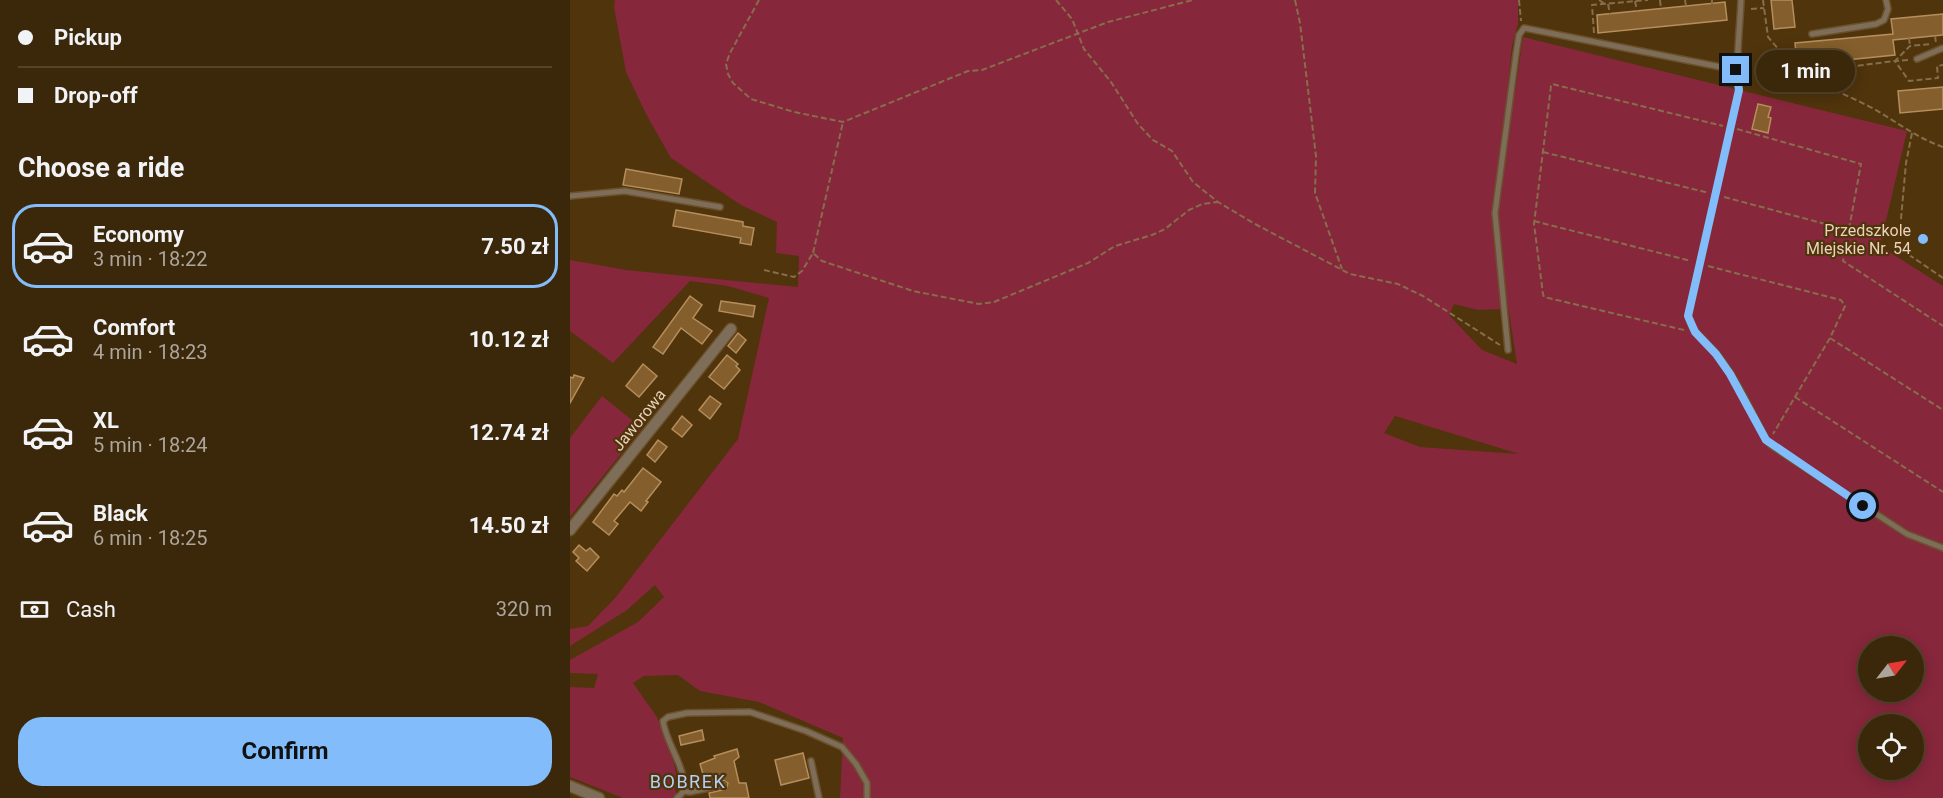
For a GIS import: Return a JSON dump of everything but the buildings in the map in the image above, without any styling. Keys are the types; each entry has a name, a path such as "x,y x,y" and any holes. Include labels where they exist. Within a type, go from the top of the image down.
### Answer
{"street":[{"name":"Jaworowa","path":"570,530 731,329"},
{"path":"570,786 599,798"}],"lane":[{"path":"1741,0 1739,57 1736,70 1739,90 1688,316 1689,322 1730,374 1768,442 1907,534 1943,548"},
{"path":"1812,34 1876,24 1884,20 1888,9 1886,0"},
{"path":"1508,350 1495,213 1519,35 1524,28 1736,70"},
{"path":"1917,59 1943,48"},
{"path":"570,196 625,191 720,207"},
{"path":"676,798 682,794 684,788 663,721 668,717 687,713 750,712 806,731 842,747 856,764 867,783 867,798"},
{"path":"811,761 819,798"},
{"path":"683,791 690,792 723,785"}],"path":[{"path":"759,0 726,64 733,83 751,99 794,112 843,122 968,71 982,70 1108,22 1193,0"},
{"path":"1056,0 1072,19 1084,49 1111,82 1138,124 1153,140 1172,151 1193,182 1218,202 1350,274 1398,284 1423,296 1460,317 1508,350"},
{"path":"1295,0 1300,23 1316,156 1315,193 1342,268"},
{"path":"1519,0 1524,28"},
{"path":"1599,0 1607,4 1610,14"},
{"path":"1595,43 1592,5 1648,0"},
{"path":"1660,0 1661,9"},
{"path":"1685,0 1686,6"},
{"path":"1763,0 1768,37 1799,73 1871,107 1926,141 1943,147"},
{"path":"1635,1 1637,11"},
{"path":"1751,9 1764,8"},
{"path":"1935,36 1936,43"},
{"path":"1909,38 1910,46"},
{"path":"1895,61 1910,46 1943,42"},
{"path":"1802,73 1917,59"},
{"path":"1895,61 1909,81 1938,78 1937,66 1943,65"},
{"path":"1697,333 1544,297 1534,221 1552,84 1731,128 1861,164 1843,261 1943,326"},
{"path":"764,270 794,277 802,271 813,253 843,122"},
{"path":"1912,133 1906,162 1899,241 1905,252 1943,278"},
{"path":"1543,152 1848,230"},
{"path":"813,253 822,261 913,291 979,304 994,302 1088,263 1115,246 1152,236 1189,210 1202,204 1218,202"},
{"path":"1534,221 1841,300 1845,306 1830,338 1768,442"},
{"path":"1830,338 1943,410"},
{"path":"1795,397 1943,492"}],"shaded area":[{"path":"615,0 1518,0 1518,24 1512,46 1507,93 1515,93 1523,37 1907,131 1880,246 1943,286 1943,798 840,798 843,738 759,702 700,691 678,675 644,676 633,683 657,717 672,756 677,776 675,790 679,798 623,798 570,777 570,687 594,688 598,674 570,673 570,660 638,622 664,597 655,585 627,610 570,646 570,629 588,626 616,597 738,439 769,298 728,286 690,281 613,363 570,331 570,260 626,270 798,287 799,256 776,253 777,222 741,205 671,158 626,72 614,7","holes":["1507,300 1517,364 1482,350 1449,315 1454,304 1478,310 1502,309","1395,416 1519,454 1420,447 1384,433"]},
{"path":"602,396 642,428 570,517 570,438"}],"place":[{"name":"Przedszkole Miejskie Nr. 54","path":"1923,239"}],"district":[{"name":"BOBREK","path":"688,781"}],"route":[{"path":"1736,70 1739,90 1688,316 1689,322 1730,374 1766,440 1863,506"}]}
